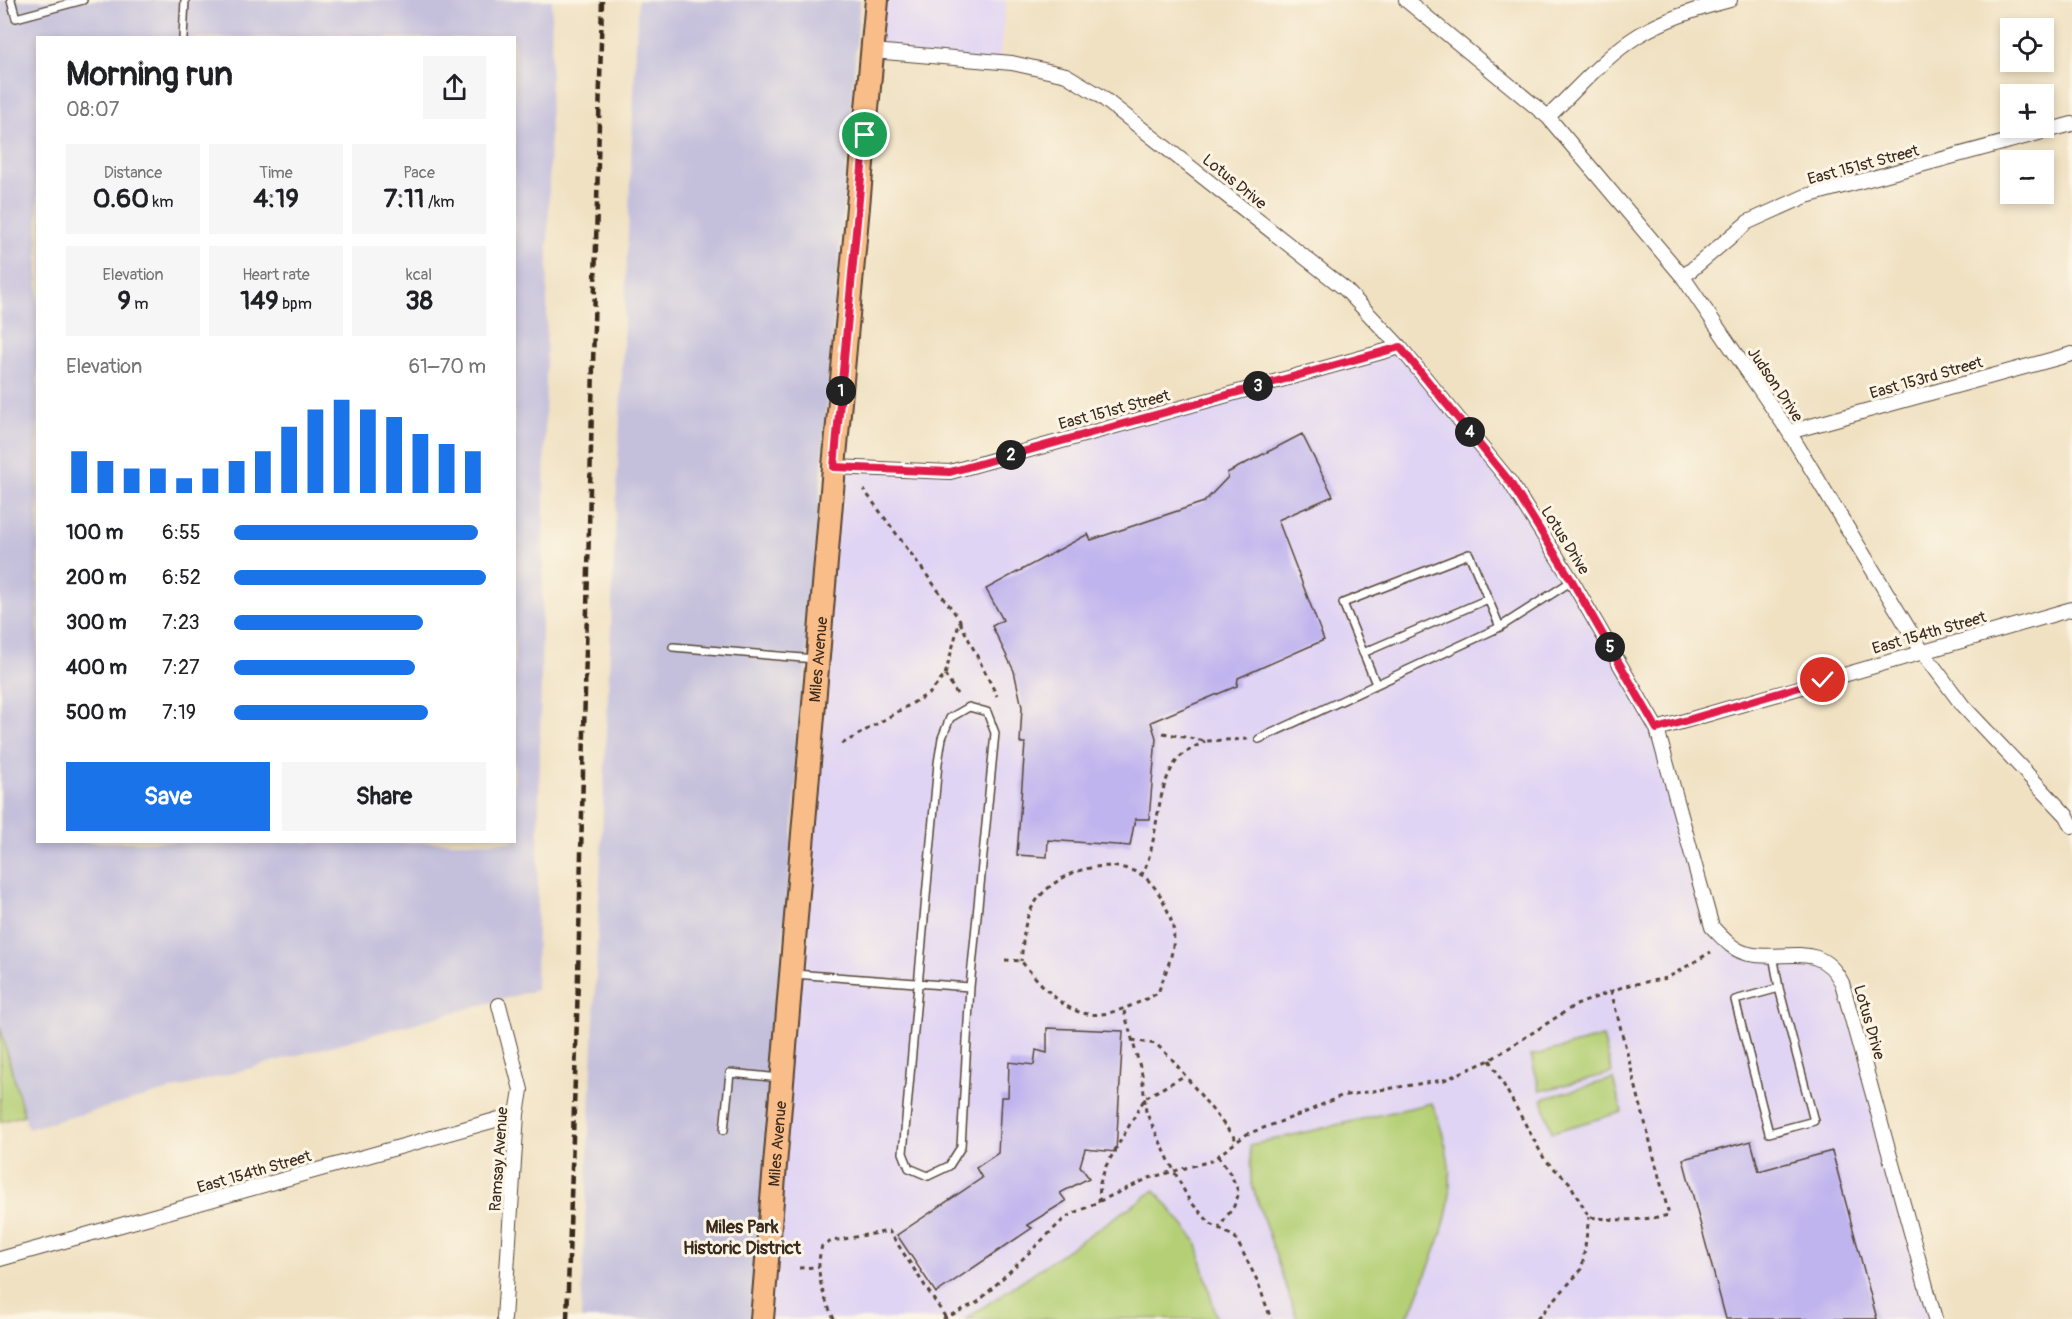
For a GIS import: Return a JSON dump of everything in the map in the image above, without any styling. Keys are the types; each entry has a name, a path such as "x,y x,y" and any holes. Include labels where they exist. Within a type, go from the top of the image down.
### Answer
{"main road":[{"name":"Miles Avenue","path":"762,1319 834,467 877,0"}],"street":[{"name":"Judson Drive","path":"1406,0 1548,117 1683,277 1789,432 1922,651 1963,706 2067,816 2072,826"},
{"path":"1548,117 1601,66 1639,35 1691,10 1730,0"},
{"name":"Lotus Drive","path":"873,51 1012,63 1066,75 1099,95 1345,290 1400,347 1510,482 1572,581 1657,729 1712,927 1730,946 1748,954 1807,954 1835,970 1842,983 1935,1319"},
{"name":"East 151st Street","path":"1683,277 1748,222 1806,196 2072,124"},
{"name":"East 151st Street","path":"834,467 950,472 1400,347"},
{"name":"East 153rd Street","path":"1789,432 2072,354"},
{"name":"East 154th Street","path":"1657,729 2072,609"},
{"name":"Ramsay Avenue","path":"499,1005 521,1090 517,1114 504,1319"},
{"name":"East 154th Street","path":"0,1259 517,1114"}],"lane":[{"path":"11,0 16,18 83,0"},
{"path":"183,36 184,0"},
{"path":"1376,684 1343,603 1468,554 1500,627"},
{"path":"1259,739 1500,627 1572,581"},
{"path":"1363,653 1488,599"},
{"path":"673,647 818,659"},
{"path":"969,707 987,712 995,733 970,987 961,1147 949,1166 928,1176 909,1168 903,1153 942,738 950,718 969,707"},
{"path":"1773,955 1779,988 1814,1121 1769,1133 1735,1000 1779,988"},
{"path":"791,974 970,987"},
{"path":"724,1130 730,1073 783,1078"}],"path":[{"path":"864,490 960,620 997,696"},
{"path":"842,744 930,693 945,675 960,620"},
{"path":"945,675 957,694"},
{"path":"1163,733 1205,741 1259,739"},
{"path":"1141,876 1148,863 1163,786 1179,758 1205,741"},
{"path":"1105,867 1136,872 1141,876 1160,893 1173,928 1170,959 1158,993 1124,1011 1084,1016 1051,997 1022,961 1028,916 1043,893 1068,873 1105,867"},
{"path":"834,1319 826,1302 819,1267 822,1246 832,1241 889,1231 944,1318 978,1302 1066,1217 1149,1178 1211,1161 1247,1134 1304,1113 1341,1096 1444,1080 1490,1060 1574,1006 1611,991 1668,978 1711,952"},
{"path":"1005,960 1022,961"},
{"path":"1589,1216 1636,1220 1669,1215 1611,991"},
{"path":"1124,1011 1142,1074 1146,1112 1174,1171 1189,1200 1211,1224 1235,1237 1257,1280 1271,1319"},
{"path":"1132,1040 1156,1044 1238,1141"},
{"path":"1490,1060 1545,1160 1569,1182 1589,1216 1582,1269 1537,1319"},
{"path":"1099,1202 1100,1183 1106,1166 1145,1098 1184,1076"},
{"path":"1218,1156 1231,1175 1239,1193 1234,1206 1219,1228"},
{"path":"799,1268 819,1267"}],"shaded area":[{"path":"0,0 552,0 536,990 28,1129 0,1027"},
{"path":"638,0 860,0 753,1319 581,1319"},
{"path":"877,0 1006,0 999,62 873,51"},
{"path":"1400,347 1510,482 1657,729 1712,927 1730,946 1787,953 1835,970 1935,1319 763,1319 834,467 950,472"}],"green space":[{"path":"0,1027 24,1115 0,1122"},
{"path":"1603,1037 1612,1073 1540,1091 1531,1056"},
{"path":"1613,1079 1622,1112 1552,1132 1542,1099"},
{"path":"1432,1103 1443,1134 1449,1161 1448,1207 1435,1252 1413,1307 1405,1319 1297,1319 1251,1182 1250,1145"},
{"path":"1155,1190 1196,1241 1217,1319 966,1319"}],"building":[{"path":"1302,434 1333,496 1278,520 1324,640 1238,678 1237,686 1151,722 1156,738 1149,819 1135,819 1130,846 1048,840 1047,857 1017,855 1025,743 1020,743 1022,707 1014,671 992,626 1003,620 986,589 1088,534 1091,540 1204,502 1228,477 1227,473"},
{"path":"1047,1028 1123,1031 1116,1152 1085,1149 1080,1166 1089,1178 1060,1193 1066,1201 1027,1225 1032,1228 936,1293 897,1235 982,1178 976,1168 998,1153 1001,1097 1008,1097 1009,1062 1034,1065 1036,1050 1047,1053"},
{"path":"1751,1141 1759,1171 1832,1151 1877,1319 1726,1319 1683,1159"}],"railway":[{"path":"567,1319 577,1017 602,0"}],"district":[{"name":"Miles Park Historic District","path":"742,1237"}],"route":[{"path":"865,135 834,467 908,472 950,472 1400,347 1510,482 1572,581 1657,729 1823,680"}]}
